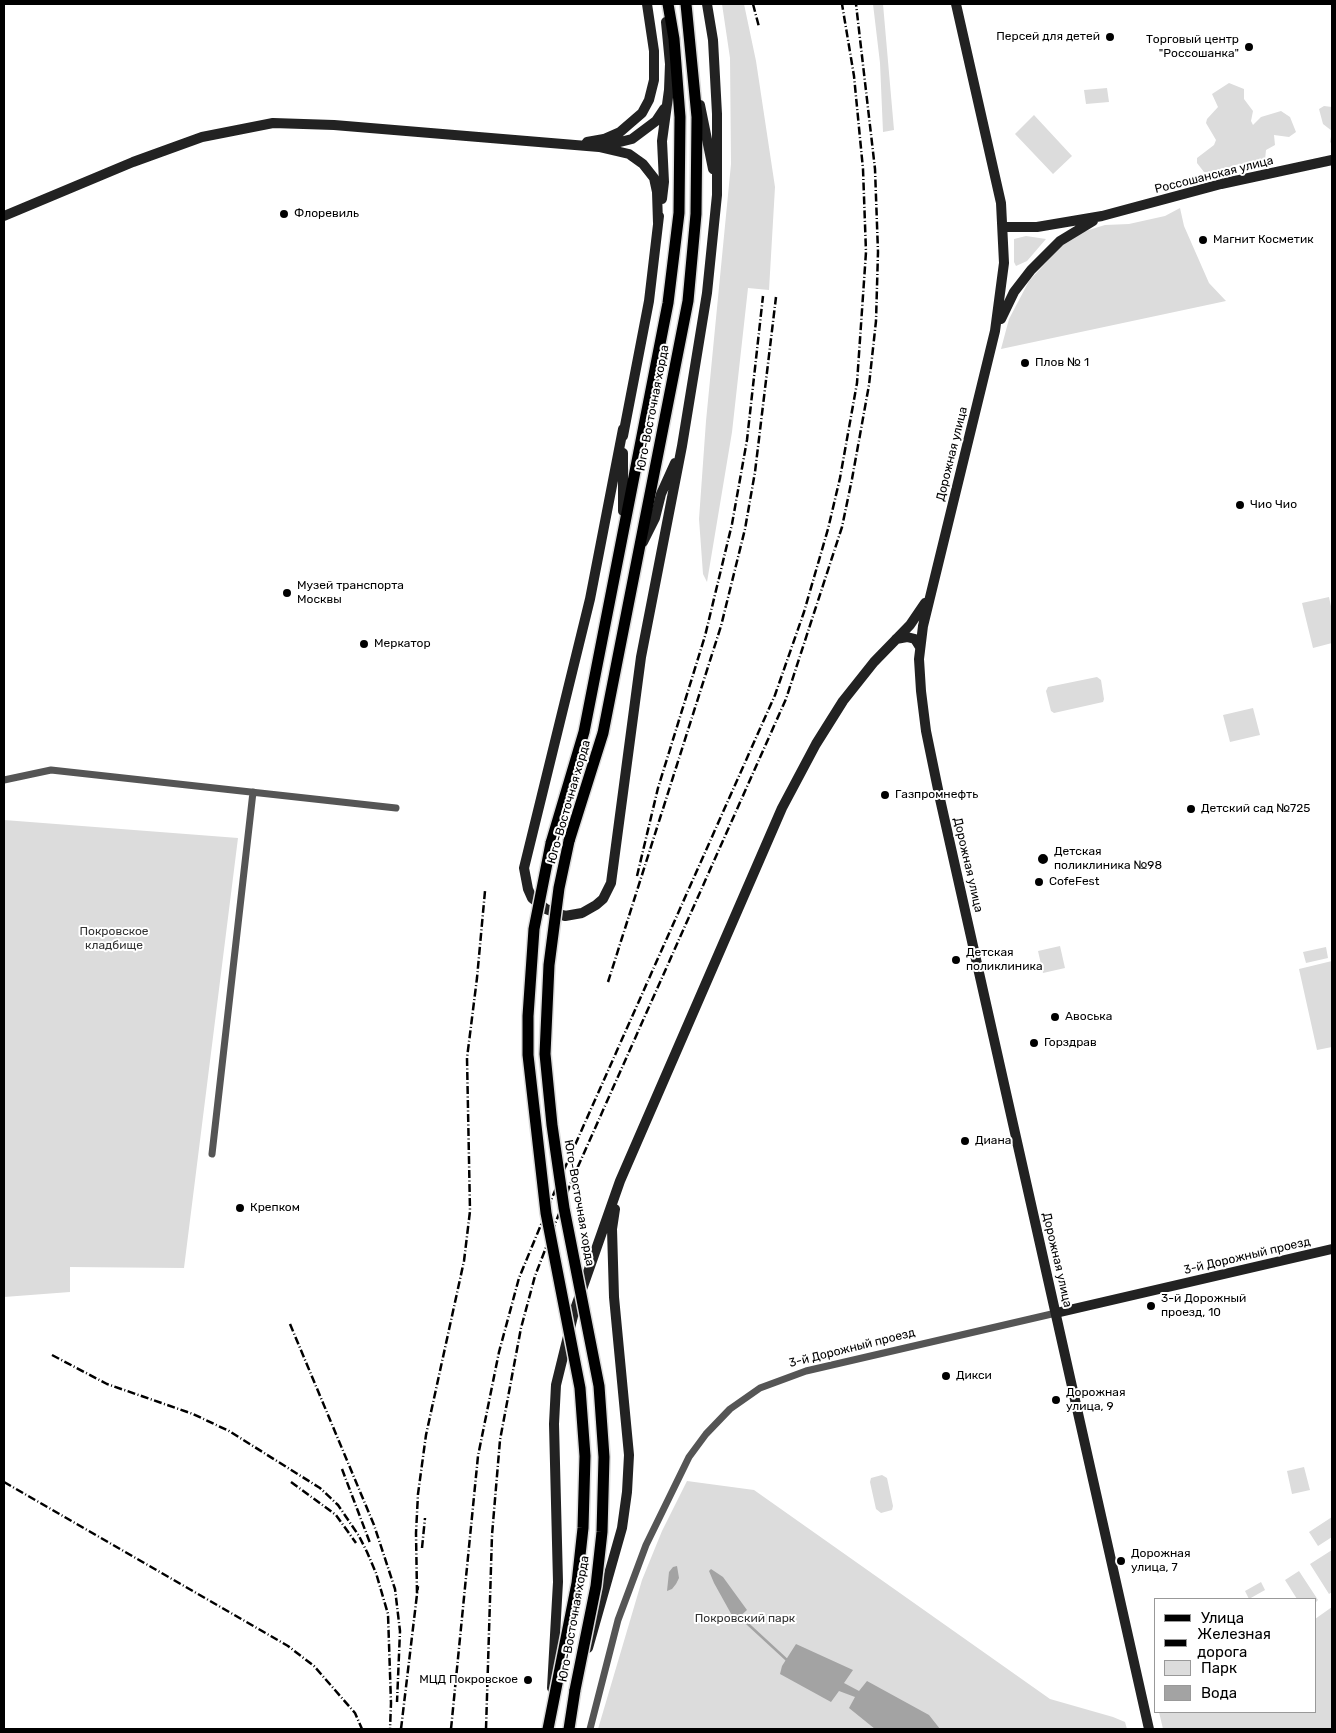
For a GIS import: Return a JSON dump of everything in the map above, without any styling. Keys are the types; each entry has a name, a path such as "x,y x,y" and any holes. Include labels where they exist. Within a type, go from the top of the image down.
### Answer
{"main road":[{"name":"Юго-Восточная хорда","path":"548,1729 577,1583 583,1528 585,1456 580,1388 546,1213 528,1055 528,1016 534,929 551,843 584,732 668,303 679,212 680,118 674,39 667,4"},
{"name":"Юго-Восточная хорда","path":"569,1729 574,1690 596,1586 602,1532 604,1457 599,1386 564,1208 552,1126 545,1054 548,965 559,888 569,841 603,733 688,301 696,214 698,118 686,4"}],"street":[{"path":"566,144 604,139 620,132 642,113 649,100 654,80 654,51 647,4"},
{"path":"667,4 670,64 669,90 662,141 664,182 649,301 590,599 524,868 528,890 532,898 546,909 565,916 582,913 596,905 603,899 611,883 641,657 682,446 707,293 717,195 717,114 713,40 708,4"},
{"name":"Дорожная улица","path":"956,4 1001,203 1003,280 995,331 922,626 920,647 921,691 926,731 1149,1729"},
{"path":"695,84 717,195"},
{"path":"598,147 632,139 656,121 666,106"},
{"path":"4,216 133,162 202,137 273,124 334,124 598,147 629,154 643,164 654,178 658,192 658,223"},
{"name":"Россошанская улица","path":"1003,227 1036,227 1102,216 1221,184 1332,160"},
{"name":"Россошанская улица","path":"995,331 1014,292 1030,270 1060,242 1102,216"},
{"path":"620,545 624,499 623,429"},
{"path":"640,548 655,518 661,494 682,446"},
{"path":"548,1729 558,1582 554,1424 556,1385 574,1312 620,1181 782,808 816,744 843,702 874,662 920,612 930,595"},
{"path":"896,639 911,629 922,626"},
{"path":"896,639 907,637 915,639 920,647"},
{"path":"4,780 50,770 396,808"},
{"path":"212,1154 253,792"},
{"path":"574,1690 605,1593 622,1528 627,1492 629,1455 612,1262 612,1229 620,1181"},
{"name":"3-й Дорожный проезд","path":"590,1729 618,1620 646,1545 689,1457 706,1434 730,1409 760,1388 806,1370 1332,1249"}],"green space":[{"path":"722,4 744,4 756,61 775,187 769,290 748,288 732,432 707,582 703,574 699,519 706,421 731,164 730,58"},
{"path":"873,4 883,4 894,130 883,132 880,63"},
{"path":"1229,83 1244,89 1244,99 1253,111 1251,121 1253,125 1261,117 1281,111 1290,117 1296,132 1289,137 1274,135 1275,145 1266,150 1265,160 1235,165 1220,172 1204,172 1197,163 1197,158 1214,145 1216,140 1206,123 1207,119 1218,107 1212,94"},
{"path":"1107,88 1109,102 1086,104 1084,90"},
{"path":"1324,106 1332,107 1332,131 1323,124 1319,109"},
{"path":"1034,115 1072,156 1053,174 1015,134"},
{"path":"1180,208 1184,226 1209,283 1226,301 1001,349 1009,319 1029,281 1061,246 1079,233 1105,225 1129,224 1165,216"},
{"path":"1026,236 1046,239 1027,261 1016,266 1014,262 1014,239"},
{"path":"1329,597 1332,611 1332,643 1313,648 1302,603"},
{"path":"1097,677 1101,680 1103,702 1054,713 1051,711 1046,691 1048,687"},
{"path":"1253,708 1260,735 1230,742 1223,715"},
{"name":"Покровское кладбище","path":"4,820 238,838 184,1268 70,1267 70,1292 4,1297"},
{"path":"1060,946 1065,968 1043,973 1038,951"},
{"path":"1326,947 1328,958 1306,963 1303,952"},
{"path":"1332,961 1332,1047 1317,1050 1299,969"},
{"path":"1304,1467 1310,1490 1292,1494 1287,1471"},
{"path":"882,1475 887,1478 893,1506 892,1510 881,1513 876,1509 870,1482 871,1478"},
{"name":"Покровский парк","path":"687,1481 754,1490 1050,1699 1113,1717 1125,1722 1127,1729 598,1729 642,1580 662,1531"},
{"path":"1332,1517 1332,1537 1318,1546 1309,1532"},
{"path":"1332,1550 1332,1592 1329,1594 1310,1564"},
{"path":"1299,1571 1318,1600 1316,1602 1316,1598 1296,1598 1285,1580"},
{"path":"1261,1582 1265,1590 1251,1598 1248,1598 1245,1591"},
{"path":"1332,1607 1332,1729 1163,1729 1159,1713 1316,1713 1316,1618"}],"water":[{"path":"677,1566 679,1578 672,1589 667,1591 669,1572 673,1567"},
{"path":"711,1569 723,1577 747,1610 738,1618 734,1619 714,1583 709,1571"},
{"path":"796,1644 853,1670 844,1683 859,1691 867,1681 929,1715 940,1729 875,1729 849,1708 855,1697 839,1691 831,1702 780,1674 782,1666"}],"waterway":[{"path":"737,1614 788,1661"}],"railway":[{"path":"753,4 759,27"},
{"path":"451,1729 478,1456 499,1352 519,1278 559,1181 775,695 804,612 828,529 840,478 857,383 866,252 863,169 854,76 842,4"},
{"path":"486,1729 492,1535 500,1440 521,1328 535,1276 572,1180 786,699 842,527 869,385 876,321 878,252 875,169 856,4"},
{"path":"637,876 658,788 705,636 732,524 747,440 763,296"},
{"path":"608,982 721,626 745,529 755,472 776,297"},
{"path":"417,1593 416,1533 418,1494 426,1435 464,1261 470,1211 467,1058 485,891"},
{"path":"290,1324 374,1525 395,1589 400,1631 397,1702"},
{"path":"52,1355 107,1384 193,1414 229,1431 320,1488 338,1505 359,1536 367,1552 376,1573 388,1614 390,1729"},
{"path":"342,1469 370,1543"},
{"path":"4,1482 288,1646 314,1666 355,1713 362,1729"},
{"path":"291,1482 336,1515 356,1543"},
{"path":"422,1548 425,1518"},
{"path":"401,1729 418,1586"}],"place":[{"name":"Персей для детей","path":"1110,37"},
{"name":"Торговый центр \"Россошанка\"","path":"1249,47"},
{"name":"Флоревиль","path":"284,214"},
{"name":"Магнит Косметик","path":"1203,240"},
{"name":"Плов № 1","path":"1025,363"},
{"name":"Чио Чио","path":"1240,505"},
{"name":"Музей транспорта Москвы","path":"287,593"},
{"name":"Меркатор","path":"364,644"},
{"name":"Газпромнефть","path":"885,795"},
{"name":"Детский сад №725","path":"1191,809"},
{"name":"Детская поликлиника №98","path":"1043,859"},
{"name":"CofeFest","path":"1039,882"},
{"name":"Детская поликлиника","path":"956,960"},
{"name":"Авоська","path":"1055,1017"},
{"name":"Горздрав","path":"1034,1043"},
{"name":"Диана","path":"965,1141"},
{"name":"Крепком","path":"240,1208"},
{"name":"3-й Дорожный проезд, 10","path":"1151,1306"},
{"name":"Дикси","path":"946,1376"},
{"name":"Дорожная улица, 9","path":"1056,1400"},
{"name":"Дорожная улица, 7","path":"1121,1561"},
{"name":"МЦД Покровское","path":"528,1680"}]}
